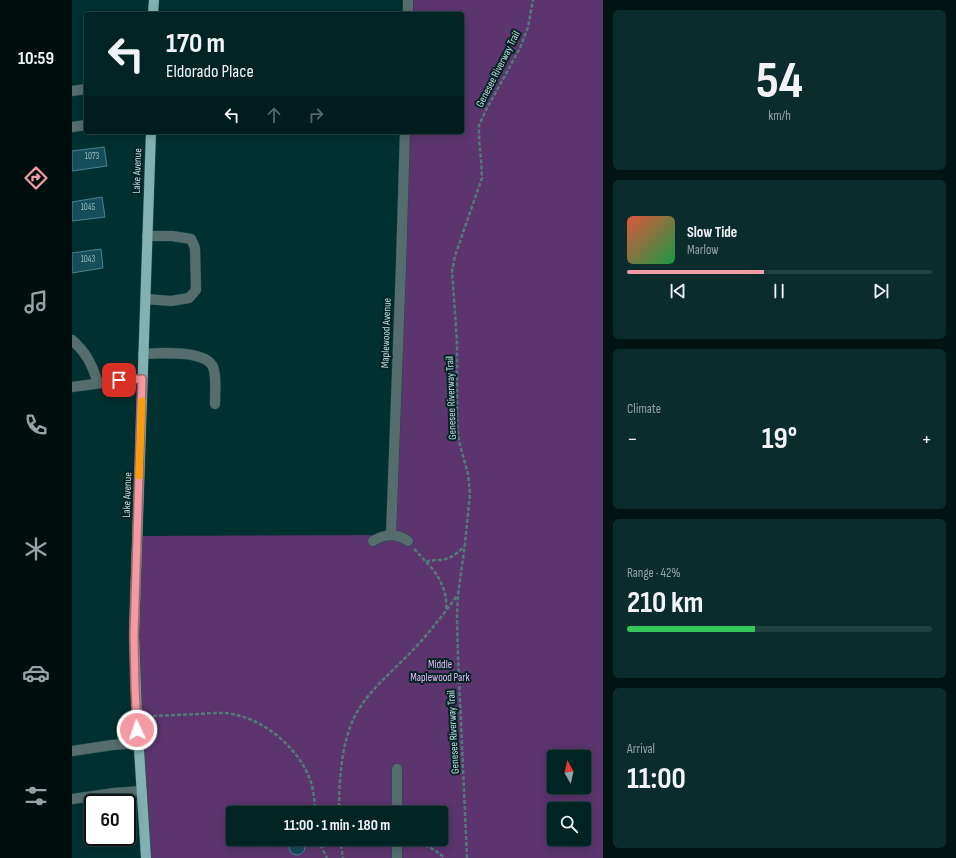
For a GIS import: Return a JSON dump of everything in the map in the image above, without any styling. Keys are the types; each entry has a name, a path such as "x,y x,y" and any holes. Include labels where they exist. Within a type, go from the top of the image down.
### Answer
{"main road":[{"path":"153,12 154,0"},
{"name":"Lake Avenue","path":"146,858 135,691 134,635 146,299 150,134"}],"street":[{"path":"408,0 408,12"},
{"path":"72,91 84,89"},
{"path":"72,127 84,125"},
{"name":"Maplewood Avenue","path":"391,535 405,134"},
{"path":"146,299 171,301 189,298 196,290 195,248 191,239 172,236 147,236"},
{"path":"72,340 87,356 98,383"},
{"path":"143,354 192,354 205,358 212,365 215,377 215,404"},
{"path":"72,387 142,379"},
{"path":"373,541 382,536 391,535 398,536 408,541"},
{"path":"72,751 138,743"},
{"path":"397,769 397,806"},
{"path":"72,798 142,791"},
{"path":"397,846 397,858"}],"path":[{"name":"Genesee Riverway Trail","path":"467,858 458,656 458,595 470,493 468,474 459,441 457,425 457,341 452,271 454,256 482,178 479,125 520,48 528,27 533,0"},
{"path":"408,541 438,577 446,600 446,611"},
{"path":"426,562 448,558 459,551 465,544"},
{"path":"339,806 344,752 355,715 378,684 428,635 458,595"},
{"path":"153,716 225,713 245,718 266,727 289,747 304,765 313,788 315,806"},
{"path":"321,846 327,858"},
{"path":"341,846 343,858"},
{"path":"428,846 445,858"}],"green space":[{"name":"Middle Maplewood Park","path":"408,0 603,0 603,858 146,858 138,743 137,536 391,535 404,134 464,134 464,12 408,12"}],"building":[{"path":"104,147 107,166 72,171 72,151"},
{"path":"102,197 105,217 72,221 72,202"},
{"path":"101,249 103,268 72,273 72,253"},
{"path":"289,846 305,846 304,850 297,855 290,850 289,847"}],"slow traffic":[{"path":"139,476 142,401"}],"route":[{"path":"119,380 142,379 134,635 137,730"}]}
